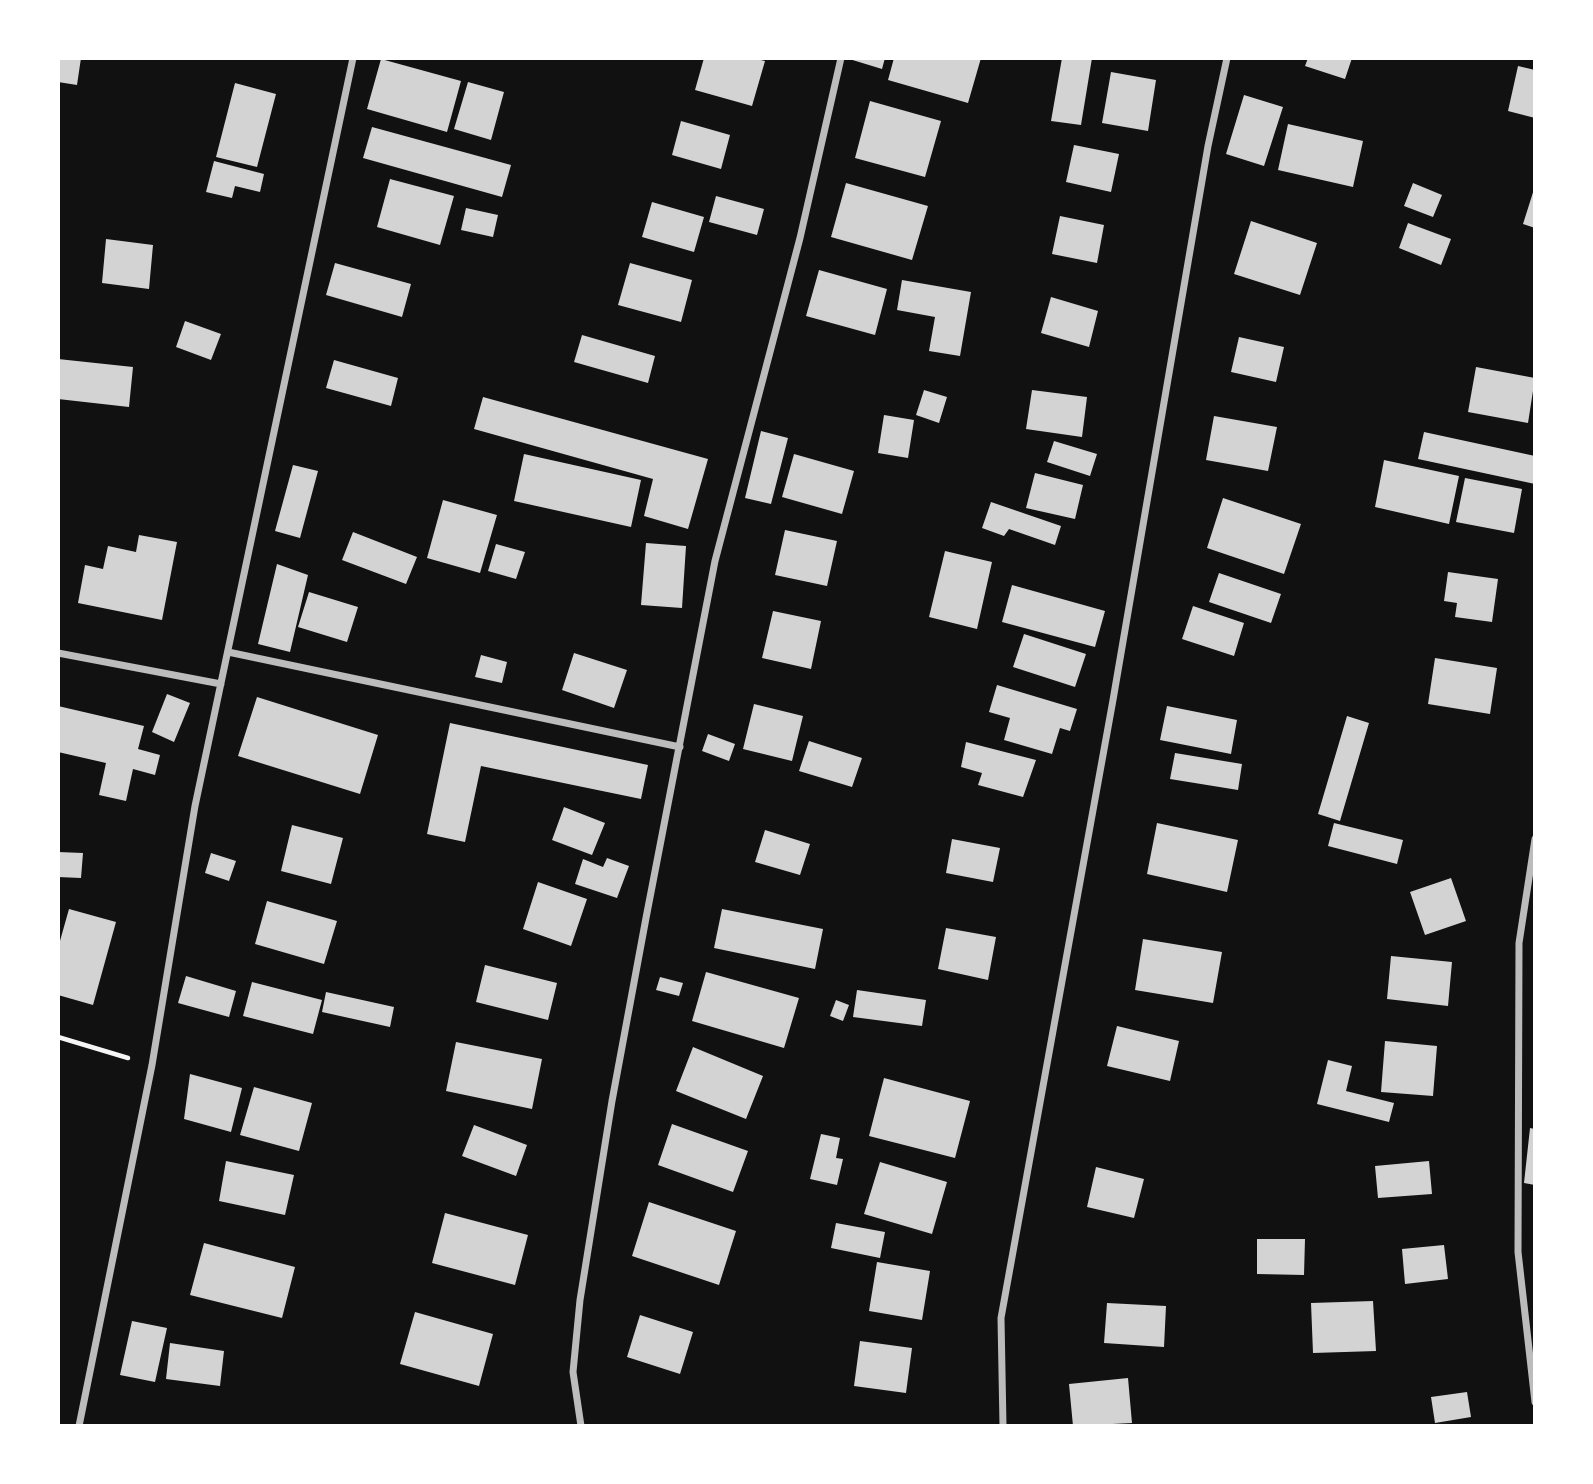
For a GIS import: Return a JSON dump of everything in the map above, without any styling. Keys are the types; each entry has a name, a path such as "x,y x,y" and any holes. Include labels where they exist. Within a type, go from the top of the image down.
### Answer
{"street":[{"path":"79,1426 152,1065 195,806 353,58"},
{"path":"581,1426 573,1372 580,1300 617,1075 715,561 800,238 841,58"},
{"path":"1003,1426 1001,1318 1113,700 1208,146 1227,58"},
{"path":"228,652 680,747"},
{"path":"58,653 221,684"},
{"path":"1535,839 1519,943 1517,1252 1535,1402"}],"path":[{"path":"58,1037 152,1065"}],"building":[{"path":"58,58 81,58 77,85 58,82"},
{"path":"704,58 752,58 765,61 752,106 695,90"},
{"path":"846,58 885,58 882,69"},
{"path":"894,58 981,58 968,103 888,80"},
{"path":"1062,58 1092,58 1081,125 1051,121"},
{"path":"1308,58 1352,58 1345,79 1305,66"},
{"path":"381,59 461,81 447,132 367,109"},
{"path":"1518,66 1535,70 1535,118 1508,111"},
{"path":"1111,72 1156,80 1148,131 1102,123"},
{"path":"468,82 504,92 491,140 454,129"},
{"path":"235,83 276,94 257,167 216,157"},
{"path":"1244,95 1283,107 1264,166 1226,154"},
{"path":"870,101 941,121 925,177 855,158"},
{"path":"681,121 730,135 721,169 672,155"},
{"path":"1288,124 1363,141 1353,187 1278,170"},
{"path":"372,127 511,165 502,197 363,158"},
{"path":"1074,145 1119,154 1111,192 1066,182"},
{"path":"214,161 264,174 260,192 235,186 232,198 206,192"},
{"path":"390,179 454,196 440,245 377,227"},
{"path":"846,183 928,206 912,260 831,237"},
{"path":"1413,183 1442,195 1433,217 1404,206"},
{"path":"1535,186 1535,228 1523,224"},
{"path":"716,196 764,209 757,235 709,222"},
{"path":"652,202 704,217 694,252 642,237"},
{"path":"466,208 498,215 493,237 461,230"},
{"path":"1060,216 1104,225 1097,263 1052,254"},
{"path":"1251,221 1317,243 1300,295 1234,274"},
{"path":"1408,223 1451,239 1441,265 1399,248"},
{"path":"106,239 153,245 149,289 102,283"},
{"path":"335,263 411,284 402,317 326,295"},
{"path":"630,263 692,280 681,322 618,305"},
{"path":"819,270 887,289 875,335 806,316"},
{"path":"902,280 971,292 960,356 929,351 935,317 897,310"},
{"path":"1051,297 1098,311 1089,347 1041,333"},
{"path":"185,321 221,334 211,360 176,347"},
{"path":"582,335 655,356 648,383 574,362"},
{"path":"1239,337 1284,347 1276,382 1231,372"},
{"path":"58,359 133,367 129,407 58,399"},
{"path":"334,360 398,378 391,406 326,388"},
{"path":"1476,367 1535,378 1528,423 1468,412"},
{"path":"924,390 947,397 939,423 916,415"},
{"path":"1032,390 1087,397 1082,437 1026,429"},
{"path":"483,397 708,459 688,529 644,516 653,479 474,429"},
{"path":"884,415 914,420 908,458 878,453"},
{"path":"1214,416 1277,427 1268,471 1206,460"},
{"path":"761,431 788,438 771,504 745,498"},
{"path":"1424,432 1535,456 1535,484 1418,459"},
{"path":"1054,441 1097,454 1090,476 1047,462"},
{"path":"524,454 641,480 631,527 514,501"},
{"path":"794,454 854,471 842,514 782,497"},
{"path":"1384,460 1459,476 1449,524 1375,507"},
{"path":"293,465 318,471 300,538 275,531"},
{"path":"1035,473 1083,485 1075,519 1026,508"},
{"path":"1465,478 1522,489 1514,533 1456,522"},
{"path":"1223,498 1301,524 1284,574 1207,548"},
{"path":"443,500 497,515 480,573 427,558"},
{"path":"991,502 1061,526 1055,545 1009,529 1004,536 982,528"},
{"path":"785,530 837,541 827,586 775,575"},
{"path":"353,532 417,557 406,584 342,560"},
{"path":"139,535 177,542 162,620 78,603 85,565 103,569 108,546 136,552"},
{"path":"646,543 686,546 682,608 641,605"},
{"path":"496,544 525,552 516,579 488,571"},
{"path":"945,551 992,562 977,629 929,617"},
{"path":"277,564 308,575 290,652 258,644"},
{"path":"1448,572 1498,579 1492,622 1455,617 1457,603 1444,601"},
{"path":"1219,573 1281,594 1271,623 1209,602"},
{"path":"1012,585 1105,611 1095,647 1002,622"},
{"path":"309,592 358,607 347,642 298,627"},
{"path":"1193,606 1244,623 1234,656 1182,639"},
{"path":"773,611 821,621 811,669 762,658"},
{"path":"1024,634 1086,654 1075,687 1013,667"},
{"path":"574,653 627,670 614,708 562,690"},
{"path":"481,655 507,662 502,683 475,677"},
{"path":"1435,658 1497,668 1490,714 1428,704"},
{"path":"997,685 1077,709 1070,731 1060,728 1052,754 1004,740 1010,718 989,712"},
{"path":"167,694 190,703 174,742 152,732"},
{"path":"257,697 378,735 360,794 238,756"},
{"path":"754,704 803,716 792,761 743,749"},
{"path":"58,706 144,726 138,749 160,755 155,775 133,769 126,801 99,795 106,763 58,752"},
{"path":"1167,706 1237,720 1231,754 1160,740"},
{"path":"1347,716 1369,723 1340,821 1318,814"},
{"path":"450,723 648,765 641,799 481,766 465,842 427,834"},
{"path":"708,734 735,744 729,761 702,751"},
{"path":"809,741 862,758 852,787 799,771"},
{"path":"966,742 1036,760 1023,797 978,785 982,773 961,767"},
{"path":"1175,753 1242,764 1238,790 1170,779"},
{"path":"564,807 605,823 592,855 552,840"},
{"path":"1157,823 1238,840 1227,892 1147,874"},
{"path":"1334,823 1403,840 1397,864 1328,846"},
{"path":"292,825 343,838 331,884 281,871"},
{"path":"765,830 810,844 800,875 755,862"},
{"path":"952,839 1000,848 993,882 946,873"},
{"path":"58,852 83,853 81,878 58,877"},
{"path":"211,853 236,861 229,881 205,873"},
{"path":"607,858 629,866 617,898 575,884 583,859 603,867"},
{"path":"1451,878 1466,921 1425,935 1410,892"},
{"path":"538,882 587,899 571,946 523,929"},
{"path":"267,901 337,921 324,964 255,944"},
{"path":"69,909 116,922 93,1005 58,995 58,948"},
{"path":"722,909 823,929 815,969 714,948"},
{"path":"946,928 996,937 988,980 938,969"},
{"path":"1143,939 1222,952 1213,1003 1135,990"},
{"path":"1391,956 1452,962 1448,1006 1387,999"},
{"path":"485,965 557,983 548,1020 476,1002"},
{"path":"706,972 799,998 784,1048 692,1021"},
{"path":"186,976 236,991 229,1017 178,1003"},
{"path":"660,977 683,983 679,996 656,990"},
{"path":"252,982 322,1000 313,1034 243,1016"},
{"path":"857,990 926,1000 922,1026 853,1017"},
{"path":"326,992 394,1007 390,1027 322,1012"},
{"path":"836,1000 849,1005 843,1021 830,1016"},
{"path":"1117,1026 1179,1041 1170,1081 1107,1066"},
{"path":"1385,1041 1437,1046 1433,1096 1381,1092"},
{"path":"456,1042 542,1059 532,1109 446,1091"},
{"path":"693,1047 763,1076 746,1119 676,1091"},
{"path":"1328,1060 1352,1066 1346,1091 1394,1103 1389,1122 1317,1104"},
{"path":"190,1074 242,1088 231,1132 184,1119"},
{"path":"884,1078 970,1101 955,1158 869,1136"},
{"path":"254,1087 312,1103 299,1151 240,1135"},
{"path":"672,1124 748,1151 733,1192 658,1165"},
{"path":"474,1125 527,1145 516,1176 462,1156"},
{"path":"1530,1128 1535,1129 1535,1185 1524,1183"},
{"path":"821,1134 840,1138 836,1158 843,1159 837,1185 810,1179"},
{"path":"226,1161 294,1175 285,1215 219,1201"},
{"path":"1429,1161 1432,1194 1378,1198 1375,1166"},
{"path":"880,1162 947,1182 932,1234 864,1214"},
{"path":"1096,1167 1144,1179 1134,1218 1087,1207"},
{"path":"649,1202 736,1231 719,1285 632,1256"},
{"path":"445,1213 528,1235 515,1285 432,1263"},
{"path":"836,1223 885,1232 880,1258 831,1248"},
{"path":"1257,1239 1305,1239 1304,1275 1257,1274"},
{"path":"204,1243 295,1267 282,1318 190,1295"},
{"path":"1444,1245 1448,1279 1405,1284 1402,1249"},
{"path":"877,1262 930,1271 922,1320 869,1311"},
{"path":"1373,1301 1376,1351 1313,1353 1311,1303"},
{"path":"1107,1303 1166,1306 1164,1347 1104,1343"},
{"path":"415,1312 493,1334 479,1386 400,1364"},
{"path":"640,1315 693,1332 680,1374 627,1357"},
{"path":"132,1321 167,1328 155,1382 120,1375"},
{"path":"860,1341 912,1348 906,1393 854,1386"},
{"path":"170,1343 224,1351 220,1386 166,1379"},
{"path":"1128,1378 1132,1423 1073,1426 1069,1384"},
{"path":"1467,1392 1471,1417 1435,1423 1431,1397"}]}
